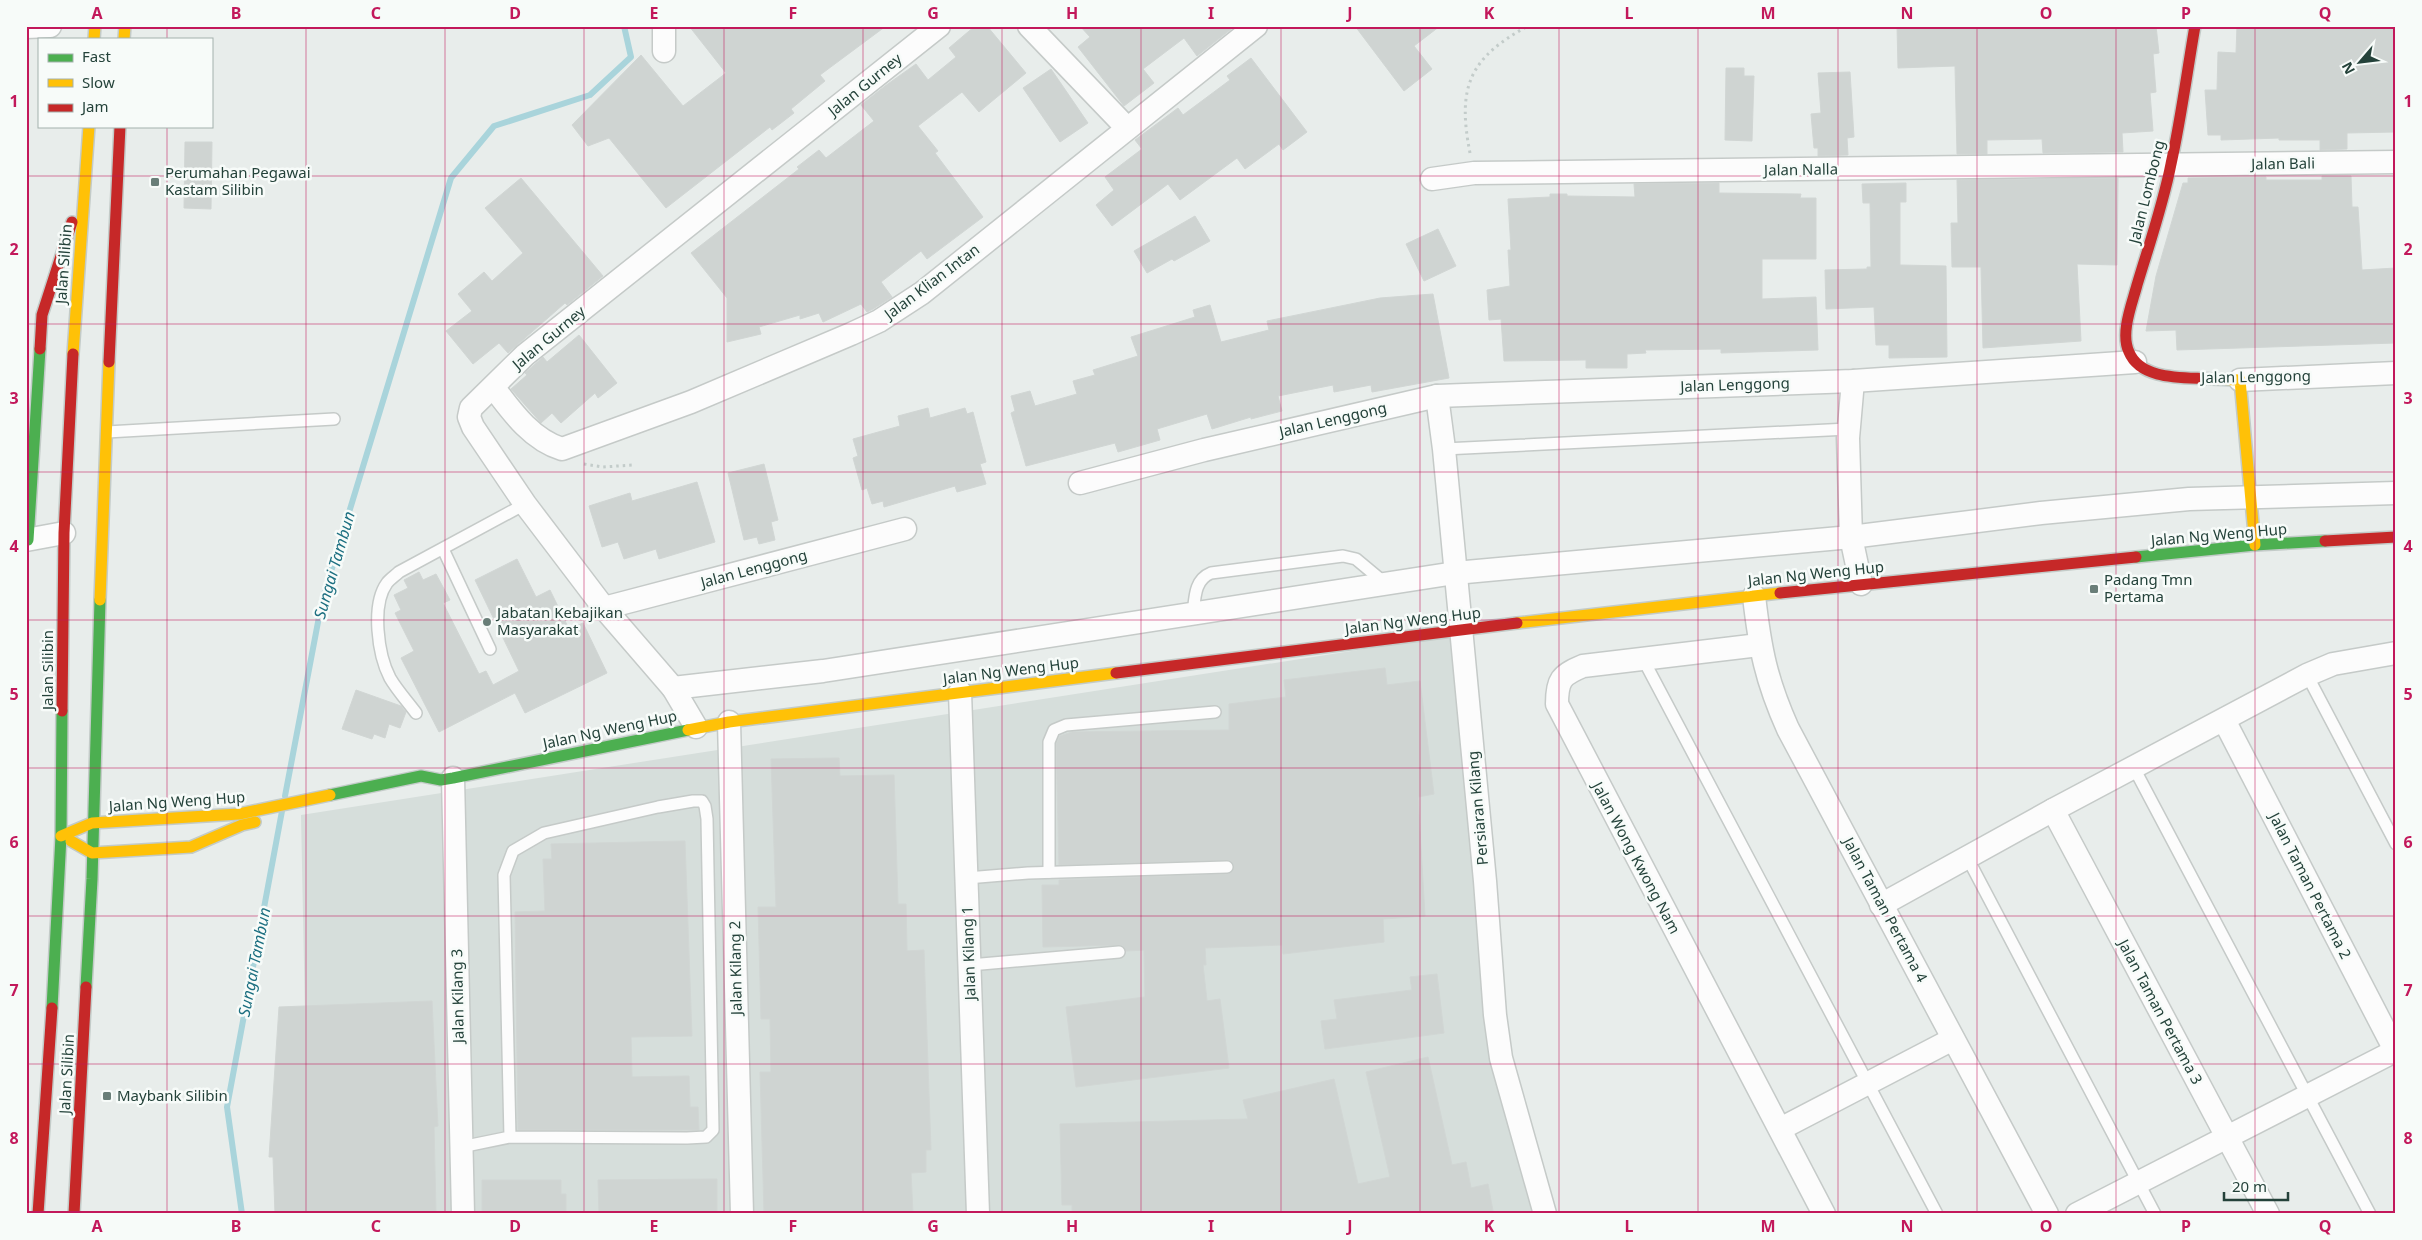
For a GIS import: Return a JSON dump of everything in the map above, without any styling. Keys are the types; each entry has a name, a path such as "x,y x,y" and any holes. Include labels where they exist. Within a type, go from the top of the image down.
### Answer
{"main road":[{"name":"Jalan Lombong","path":"2135,362 2128,351 2126,337 2131,307 2171,166 2195,26"},
{"name":"Jalan Silibin","path":"38,1214 51,1027 61,836 71,529 76,287 89,128"},
{"name":"Jalan Silibin","path":"74,1214 92,853 106,450 120,128"},
{"path":"27,546 42,315 67,235 85,186"},
{"name":"Jalan Lenggong","path":"2135,362 2153,373 2175,377 2240,380"},
{"path":"2240,380 2249,496 2256,546"},
{"path":"93,465 106,450"},
{"name":"Jalan Ng Weng Hup","path":"424,789 447,779 696,727 960,692 1460,630 1861,584 2256,546 2396,537"},
{"name":"Jalan Ng Weng Hup","path":"61,836 92,824 241,820 334,800 421,776 447,779"},
{"name":"Jalan Ng Weng Hup","path":"334,800 380,797"},
{"name":"Jalan Ng Weng Hup","path":"92,853 191,847 241,820"},
{"path":"61,836 92,853"}],"street":[{"path":"664,26 664,51"},
{"name":"Jalan Gurney","path":"696,727 673,688 639,646 604,608 525,504 473,427 469,417 471,408 494,388 525,355 939,26"},
{"path":"1028,26 1126,128"},
{"name":"Jalan Klian Intan","path":"562,449 691,402 879,322 922,293 1126,128 1256,26"},
{"name":"Jalan Bali","path":"2171,166 2396,162"},
{"name":"Jalan Nalla","path":"1432,179 1474,173 2171,166"},
{"name":"Jalan Lenggong","path":"1080,483 1204,450 1437,396 1852,380 2135,362"},
{"name":"Jalan Lenggong","path":"2240,380 2396,373"},
{"path":"1852,380 1848,429 1851,537 1861,584"},
{"path":"494,388 516,417 547,445 562,449"},
{"name":"Persiaran Kilang","path":"1437,396 1444,449 1485,881 1495,1015 1501,1058 1545,1214"},
{"path":"673,688 823,671 1455,573 1851,537 2041,512 2189,499 2396,493"},
{"path":"27,546 71,529"},
{"name":"Jalan Lenggong","path":"604,608 905,529"},
{"name":"Jalan Taman Pertama 4","path":"1754,596 1759,645 1773,696 1788,729 2047,1214"},
{"name":"Jalan Wong Kwong Nam","path":"1759,645 1583,666 1567,672 1557,686 1557,704 1824,1214"},
{"path":"1882,904 2052,810 2307,675 2333,664 2396,653"},
{"name":"Jalan Kilang 1","path":"960,692 978,1214"},
{"name":"Jalan Taman Pertama 2","path":"2224,720 2395,1051"},
{"name":"Jalan Kilang 2","path":"729,722 742,1214"},
{"name":"Jalan Kilang 3","path":"447,779 463,1214"},
{"name":"Jalan Taman Pertama 3","path":"2052,810 2268,1214"},
{"path":"1780,1129 1869,1084 1953,1038"},
{"path":"2077,1214 2395,1051"}],"lane":[{"path":"107,432 334,419"},
{"path":"1444,449 1848,429"},
{"path":"416,713 390,678 383,662 379,641 380,598 387,583 399,572 525,504"},
{"path":"443,549 490,649"},
{"path":"1193,615 1198,582 1204,576 1211,573 1343,556 1356,559 1386,584"},
{"path":"1643,659 1937,1214"},
{"path":"2307,675 2396,844"},
{"path":"1049,872 1049,742 1054,730 1066,725 1215,712"},
{"path":"2134,768 2370,1214"},
{"path":"461,1147 510,1137 686,1138 706,1137 712,1130 707,819 705,806 702,801 658,807 544,833 513,851 504,875 510,1137"},
{"path":"1966,857 2155,1214"},
{"path":"967,878 1049,872 1227,866"},
{"path":"970,965 1119,952"}],"path":[{"path":"1474,173 1468,145 1466,114 1468,81 1478,63 1494,48 1528,26"},
{"path":"562,449 585,465 593,467 633,465"}],"shaded area":[{"path":"1460,634 1496,1058 1541,1214 309,1214 301,815"}],"building":[{"path":"689,26 886,26 820,75 825,81 791,109 794,113 772,130 770,127 666,208 609,138 588,146 572,125 641,55 683,106 726,73"},
{"path":"975,26 987,26 1026,73 979,112 962,92 918,126 938,151 935,153 983,217 927,259 921,251 881,282 892,297 867,312 861,304 823,322 819,313 800,319 800,315 759,327 761,334 727,342 727,298 691,253 799,169 797,167 819,150 826,158 874,121 861,105 885,86 916,64 928,80 956,57 949,48"},
{"path":"1080,26 1235,26 1197,56 1184,38 1143,69 1154,83 1124,106 1078,47 1090,37"},
{"path":"1355,26 1440,26 1414,46 1432,69 1404,91"},
{"path":"1897,26 2156,26 2159,53 2153,54 2156,92 2150,93 2153,131 2122,133 2123,152 2043,153 2042,139 1987,140 1987,154 1957,154 1955,66 1898,68"},
{"path":"2237,26 2396,26 2395,132 2347,133 2347,149 2320,150 2320,140 2279,140 2279,138 2221,140 2221,135 2208,135 2205,90 2217,90 2218,52 2236,53"},
{"path":"1251,58 1307,132 1283,150 1279,144 1245,169 1237,158 1180,200 1168,184 1112,226 1096,205 1114,190 1105,177 1142,149 1135,140 1178,108 1183,115 1230,80 1227,76"},
{"path":"1726,68 1744,68 1744,76 1754,76 1752,141 1725,140"},
{"path":"1051,69 1088,123 1060,142 1023,88"},
{"path":"1850,72 1854,137 1847,138 1848,155 1818,156 1818,148 1814,148 1811,114 1821,113 1818,73"},
{"path":"185,142 212,142 211,209 184,208"},
{"path":"2322,176 2351,176 2352,207 2358,207 2362,270 2396,268 2396,343 2177,350 2176,330 2146,331 2156,276 2183,183 2188,183 2188,178 2266,177 2266,180 2322,180"},
{"path":"521,178 603,276 567,305 565,303 508,353 499,343 473,364 446,331 472,311 458,294 484,272 492,281 523,253 485,208"},
{"path":"2118,178 2117,265 2077,264 2081,341 1983,348 1981,267 1952,267 1951,223 1958,223 1957,180"},
{"path":"1719,183 1719,193 1801,194 1800,198 1816,198 1816,259 1762,259 1762,299 1816,297 1818,350 1721,353 1721,349 1645,350 1646,353 1627,354 1627,368 1586,368 1586,360 1504,361 1501,319 1489,320 1487,290 1510,286 1508,250 1511,250 1508,199 1550,197 1550,194 1635,197 1634,184"},
{"path":"1906,183 1906,202 1900,202 1900,265 1946,266 1947,357 1889,358 1889,345 1876,345 1874,307 1826,309 1825,270 1867,269 1867,267 1871,267 1870,203 1863,203 1862,184"},
{"path":"1195,216 1210,241 1174,261 1172,259 1147,273 1134,251"},
{"path":"1438,229 1456,266 1424,281 1406,244"},
{"path":"1433,294 1449,378 1372,392 1371,385 1334,392 1333,385 1278,396 1282,411 1251,419 1251,417 1212,429 1207,414 1157,429 1160,440 1118,452 1115,443 1026,466 1011,413 1015,411 1011,396 1030,391 1035,406 1077,394 1073,381 1095,375 1093,370 1138,356 1131,337 1195,317 1193,310 1210,305 1221,342 1269,330 1267,321 1380,298"},
{"path":"579,335 617,383 598,398 595,393 561,423 552,413 541,423 511,389 543,357 547,362"},
{"path":"928,408 930,418 965,408 967,414 973,412 986,462 980,464 986,484 957,492 955,486 884,507 883,501 872,504 867,488 862,490 853,458 858,456 853,439 900,426 898,416"},
{"path":"764,464 778,520 771,522 775,540 759,544 757,537 744,540 728,473"},
{"path":"697,482 715,542 659,559 656,549 624,559 618,542 602,547 589,506 630,493 632,501"},
{"path":"517,559 536,597 550,590 569,629 583,623 607,673 525,713 515,693 439,732 401,658 414,651 395,613 401,610 394,595 408,588 404,580 419,572 423,580 436,574 450,600 443,603 479,674 486,671 493,685 519,671 475,580"},
{"path":"1385,668 1387,685 1420,681 1434,794 1418,797 1425,916 1383,919 1384,942 1283,954 1282,945 1205,948 1206,965 1203,965 1207,1001 1220,999 1229,1068 1076,1087 1066,1007 1145,997 1144,950 1126,951 1123,946 1118,945 1043,947 1042,885 1059,885 1059,880 1227,874 1233,871 1234,866 1231,861 1227,860 1059,865 1056,744 1060,736 1072,732 1229,730 1229,704 1286,697 1284,680"},
{"path":"356,690 401,706 406,712 400,728 389,724 385,738 374,734 372,739 342,729"},
{"path":"839,758 840,776 894,775 898,904 906,904 907,951 924,950 931,1150 926,1150 926,1172 911,1173 913,1214 764,1214 760,1072 771,1072 770,1019 761,1019 758,907 776,907 771,759"},
{"path":"685,841 692,1036 631,1037 632,1077 689,1076 690,1107 698,1107 699,1130 518,1130 515,912 545,911 543,859 552,859 551,844"},
{"path":"1437,974 1444,1033 1325,1049 1321,1021 1337,1019 1334,1000 1412,990 1410,977"},
{"path":"432,1001 438,1126 434,1127 436,1214 275,1214 273,1157 269,1157 279,1007"},
{"path":"1428,1057 1452,1165 1466,1162 1471,1188 1488,1184 1493,1211 1480,1214 1244,1214 1244,1211 1227,1214 1072,1214 1072,1205 1062,1205 1060,1124 1248,1119 1243,1100 1334,1079 1358,1184 1390,1177 1366,1072"},
{"path":"717,1179 717,1214 599,1214 598,1180"},
{"path":"482,1180 561,1180 561,1194 566,1194 566,1214 482,1214"}],"waterway":[{"name":"Sungai Tambun","path":"285,796 322,601 451,178 494,126 590,95 631,57 624,26"},
{"name":"Sungai Tambun","path":"242,1214 227,1107 282,811"}],"traffic: fast":[{"path":"28,540 40,349"},
{"path":"2136,557 2255,545 2325,541"},
{"path":"86,987 92,879 100,600"},
{"path":"52,1008 61,836 62,711"},
{"path":"330,795 421,776 441,780 453,778 688,730"}],"traffic: slow":[{"path":"94,38 95,26"},
{"path":"124,38 125,26"},
{"path":"73,354 89,128"},
{"path":"100,600 109,362"},
{"path":"2211,379 2240,380 2255,545"},
{"path":"1517,623 1780,593"},
{"path":"688,730 729,722 1116,673"},
{"path":"61,836 92,823 239,814 330,795"},
{"path":"71,841 92,853 191,847 242,825 255,822"}],"traffic: jam":[{"path":"2195,26 2168,179 2130,310 2126,336 2129,352 2143,368 2165,376 2211,379"},
{"path":"109,362 120,128"},
{"path":"40,349 42,315 72,222"},
{"path":"62,711 64,533 73,354"},
{"path":"2325,541 2396,537"},
{"path":"1780,593 2136,557"},
{"path":"1116,673 1517,623"},
{"path":"74,1214 86,987"},
{"path":"38,1214 52,1008"}],"place":[{"name":"Perumahan Pegawai Kastam Silibin","path":"155,182"},
{"name":"Padang Tmn Pertama","path":"2094,589"},
{"name":"Jabatan Kebajikan Masyarakat","path":"487,622"},
{"name":"Maybank Silibin","path":"107,1096"}]}
